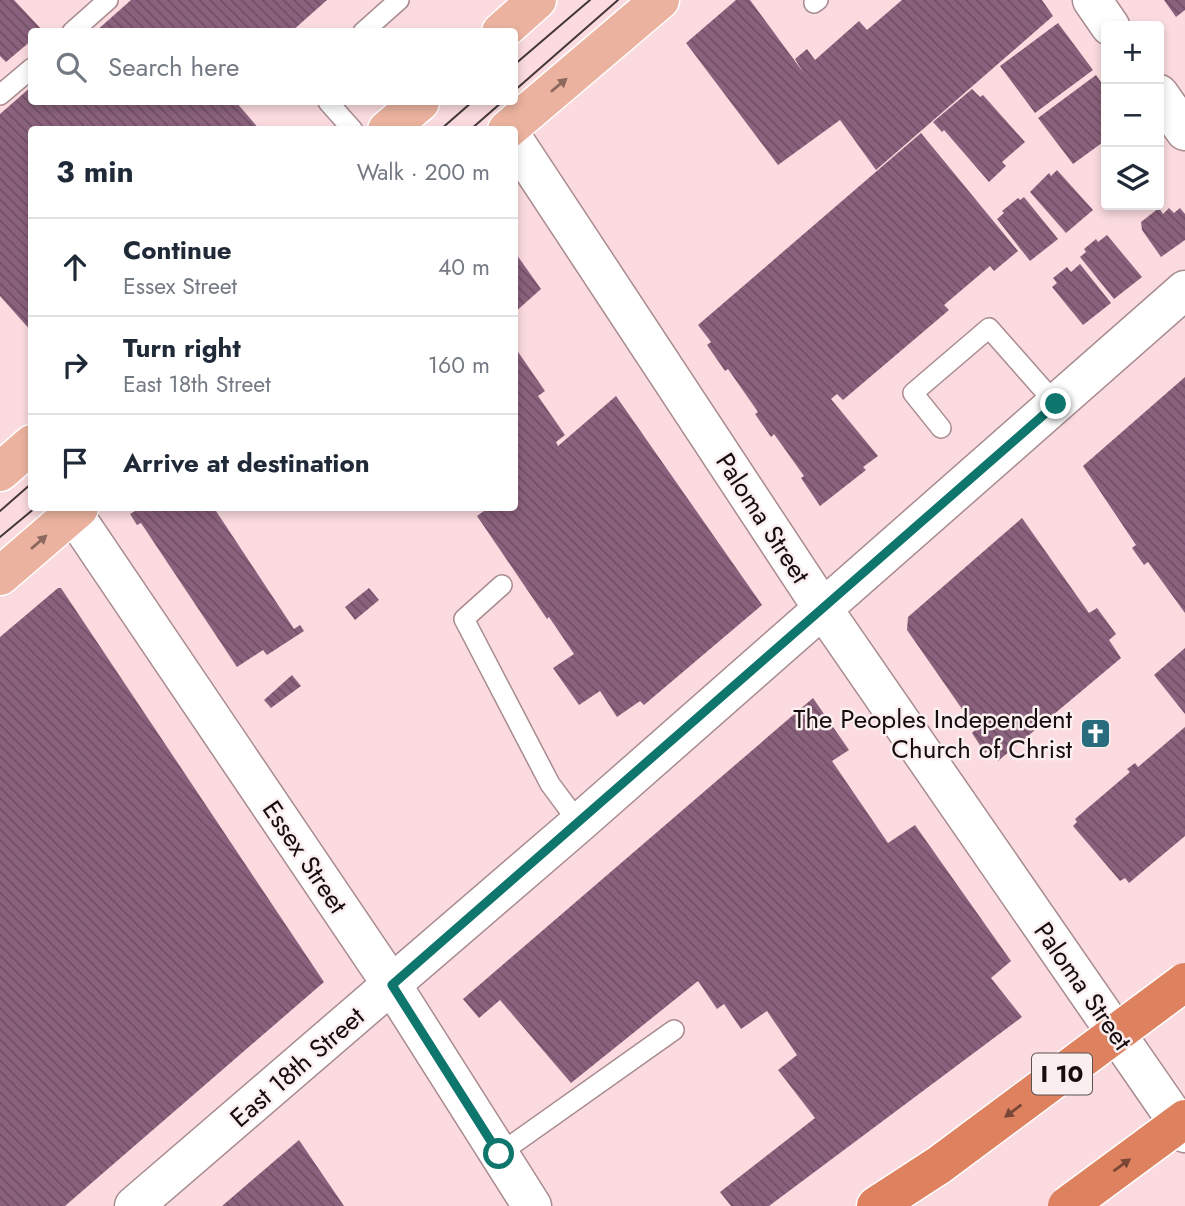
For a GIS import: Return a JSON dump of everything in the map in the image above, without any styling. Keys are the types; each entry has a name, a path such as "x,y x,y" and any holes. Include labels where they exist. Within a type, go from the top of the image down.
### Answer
{"highway":[{"name":"I 10","path":"886,1206 1185,982"},
{"path":"1067,1206 1185,1119"},
{"path":"876,1206 939,1166"}],"main road":[{"path":"506,28 537,0"},
{"path":"512,126 660,0"},
{"path":"392,126 416,105"},
{"path":"0,472 28,448"},
{"path":"0,576 75,511"}],"street":[{"path":"1092,0 1107,21"},
{"path":"1164,101 1185,131"},
{"name":"Paloma Street","path":"518,146 823,609 1185,1133"},
{"name":"East 18th Street","path":"134,1206 579,823 1185,290"},
{"name":"Essex Street","path":"77,511 392,985 532,1206"}],"lane":[{"path":"76,28 108,0"},
{"path":"368,28 399,0"},
{"path":"0,95 28,71"},
{"path":"331,105 349,126"},
{"path":"941,428 913,393 989,328 1056,404"},
{"path":"502,585 464,619 550,784 579,823"},
{"path":"499,1154 674,1030"}],"building":[{"path":"0,0 14,0 40,28 28,28 28,43 6,62 0,56"},
{"path":"131,0 327,0 296,28 100,28"},
{"path":"736,0 750,0 803,72 795,59 807,49 815,60 859,21 867,30 902,0 1042,0 1053,16 876,170 840,120 778,165 686,43"},
{"path":"1164,0 1185,0 1185,10 1176,17"},
{"path":"1058,23 1093,70 1035,113 1000,66"},
{"path":"1096,75 1101,82 1101,144 1073,164 1038,118"},
{"path":"972,89 980,97 983,95 1025,142 1002,162 1006,166 989,182 944,130 942,132 933,122"},
{"path":"28,90 28,105 239,105 257,126 28,126 28,328 0,296 0,114"},
{"path":"921,133 1018,251 994,271 990,266 944,305 949,310 843,400 837,394 831,399 878,456 863,467 866,470 820,506 801,478 804,476 774,434 771,437 755,414 758,412 728,369 725,371 707,345 711,342 698,325"},
{"path":"1057,170 1093,210 1066,233 1030,192 1049,173 1051,176"},
{"path":"1024,197 1058,239 1030,261 997,219 1004,213 1002,211 1018,198 1020,200"},
{"path":"1169,208 1174,213 1180,208 1185,214 1185,240 1161,257 1142,230 1141,222 1156,210 1163,214"},
{"path":"1107,235 1142,277 1114,299 1080,257 1086,252 1084,249 1096,239 1098,242"},
{"path":"518,257 541,289 518,309"},
{"path":"1080,264 1111,303 1083,325 1052,287 1057,283 1053,278 1067,267 1071,272"},
{"path":"518,352 545,391 538,396 565,435 556,442 558,446 616,396 762,605 644,705 640,701 617,717 600,691 579,705 553,668 574,654 477,516 484,511 518,511"},
{"path":"1185,377 1185,613 1148,562 1144,565 1132,548 1136,545 1083,466"},
{"path":"135,511 216,511 294,629 300,625 304,631 267,655 263,650 237,667 141,523 137,525 130,514"},
{"path":"1022,518 1089,613 1097,608 1116,634 1109,640 1121,658 998,761 990,749 985,753 972,733 976,729 907,630 908,617"},
{"path":"61,588 324,982 65,1206 0,1206 0,637"},
{"path":"369,588 379,600 355,620 345,607"},
{"path":"1185,648 1185,714 1154,675"},
{"path":"292,675 301,686 271,708 264,700"},
{"path":"813,698 849,750 832,761 888,843 915,825 1011,961 991,978 1022,1017 769,1206 731,1206 720,1192 815,1118 778,1070 797,1055 767,1011 741,1029 724,1004 717,1009 698,981 571,1083 500,1000 479,1018 463,999"},
{"path":"1185,727 1185,836 1129,883 1125,878 1120,881 1073,826 1077,822 1075,819 1130,772 1127,769 1135,763 1138,767"},
{"path":"299,1140 344,1206 222,1206"}],"tram line":[{"path":"518,62 590,0"},
{"path":"518,88 618,0"},
{"path":"445,126 469,105"},
{"path":"475,126 499,105"},
{"path":"0,511 28,486"},
{"path":"0,537 31,511"}],"place":[{"name":"The Peoples Independent Church of Christ","path":"1095,734"}],"route":[{"path":"499,1154 392,985 1056,404"}]}
